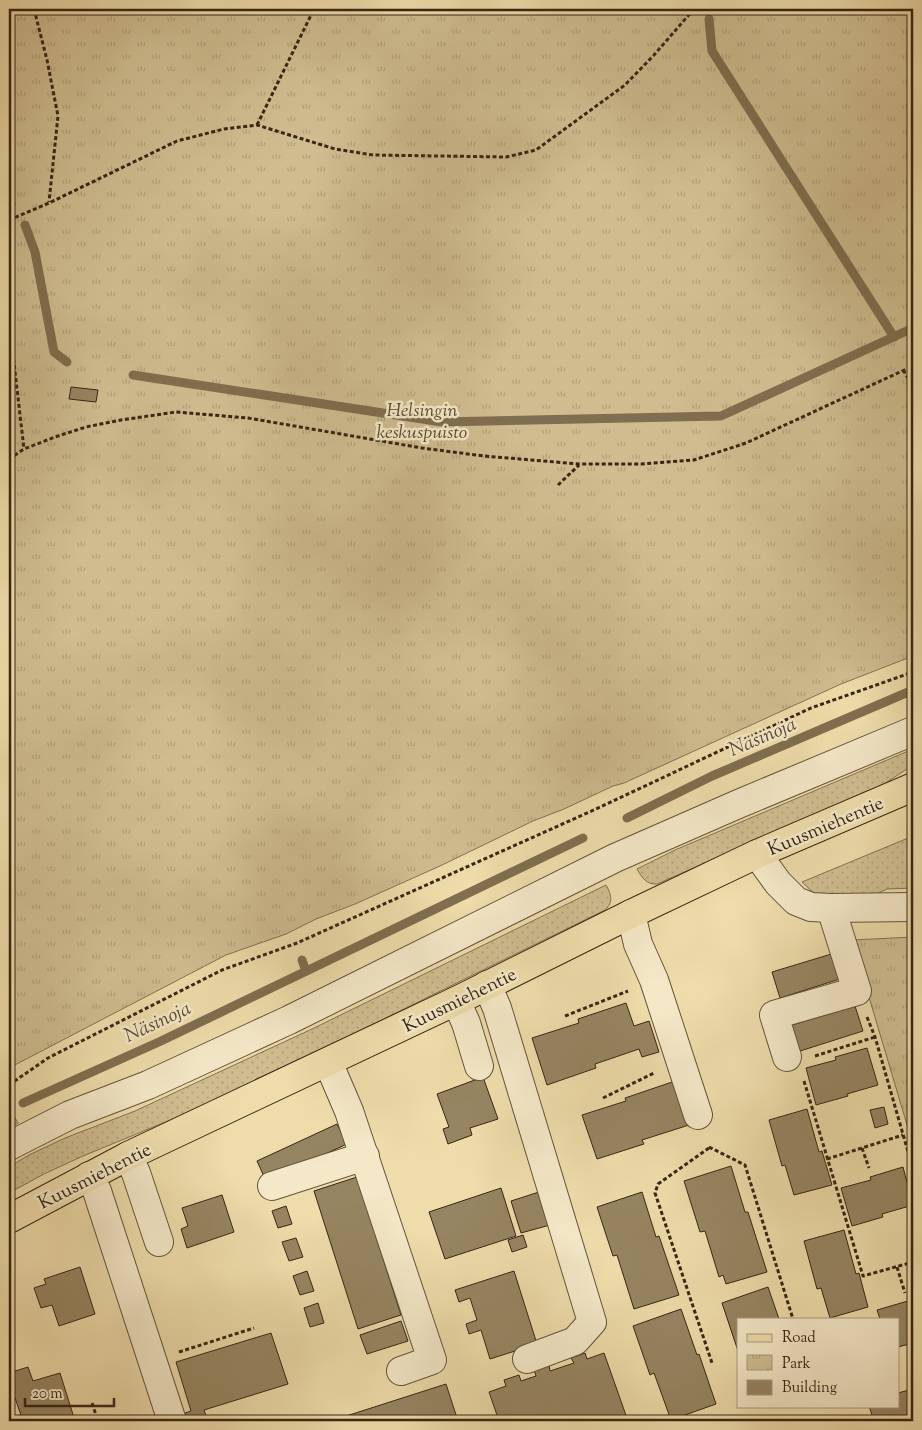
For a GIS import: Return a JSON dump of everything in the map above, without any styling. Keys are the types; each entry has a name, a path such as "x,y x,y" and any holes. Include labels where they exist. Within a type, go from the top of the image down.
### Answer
{"main road":[{"name":"Kuusmiehentie","path":"9,1219 128,1156 328,1062 631,914 757,854 913,787"}],"street":[{"path":"9,1146 70,1115 148,1085 289,1020 615,858 736,805 913,732"},
{"path":"757,854 778,884 796,901 811,907 913,907"},
{"path":"793,1061 774,1015 857,990 831,908"},
{"path":"631,914 638,944 654,980 698,1115"},
{"path":"487,985 497,1008 592,1322 575,1341 528,1359"},
{"path":"456,1000 466,1023 479,1066"},
{"path":"328,1062 349,1111 365,1156 432,1360 401,1370"},
{"path":"128,1156 136,1173 159,1242"},
{"path":"272,1186 365,1156"},
{"path":"89,1176 97,1191 172,1421"}],"path":[{"path":"34,9 47,60 58,116 49,203"},
{"path":"257,126 314,9"},
{"path":"9,220 49,203 177,141 224,130 257,126 335,149 373,155 506,157 536,150 625,85 694,9"},
{"path":"9,320 24,449"},
{"path":"9,459 24,449 86,427 129,418 176,412 248,418 422,448 484,456 580,464 641,464 694,460 746,443 913,366"},
{"path":"903,370 913,386"},
{"path":"558,485 580,464"},
{"path":"10,1084 48,1058 222,970 297,943 596,809 811,708 913,672"},
{"path":"565,1016 654,980"},
{"path":"857,990 875,1037 913,1169"},
{"path":"875,1037 793,1061 827,1159 863,1276 913,1262"},
{"path":"603,1098 653,1074 680,1057"},
{"path":"698,1115 709,1148 745,1165 793,1318"},
{"path":"827,1159 903,1135"},
{"path":"709,1148 658,1184 655,1193 712,1363"},
{"path":"862,1148 869,1168"},
{"path":"897,1267 906,1293"},
{"path":"152,1360 254,1328"},
{"path":"92,1403 98,1421"}],"green space":[{"name":"Helsingin keskuspuisto","path":"9,9 913,9 913,656 841,684 624,783 533,821 355,904 316,919 286,934 226,955 9,1068"},
{"path":"913,749 913,765 875,790 820,812 657,884 645,880 637,869 675,850"},
{"path":"913,836 913,888 887,889 872,896 816,895 802,882"},
{"path":"606,885 611,901 605,910 337,1042 168,1121 83,1156 9,1193 9,1167 29,1155 65,1138 135,1111 312,1029"},
{"path":"913,937 913,1145 852,940"},
{"path":"9,1107 18,1123 9,1128"}],"building":[{"path":"71,387 98,390 96,402 69,399"},
{"path":"838,952 846,977 780,998 772,972"},
{"path":"626,1003 634,1026 649,1021 659,1052 642,1057 639,1049 595,1064 596,1068 547,1085 532,1038 579,1023 578,1019"},
{"path":"855,1006 863,1031 797,1052 789,1026"},
{"path":"867,1048 878,1085 816,1105 806,1068 836,1060 835,1057"},
{"path":"483,1077 498,1119 470,1128 472,1135 448,1144 443,1129 449,1127 437,1094"},
{"path":"681,1079 689,1125 642,1140 644,1144 597,1159 582,1115 626,1101 625,1098"},
{"path":"884,1107 888,1124 875,1128 870,1110"},
{"path":"807,1109 819,1152 822,1151 832,1185 794,1195 785,1165 782,1166 769,1120"},
{"path":"337,1124 347,1144 266,1181 257,1161"},
{"path":"731,1166 745,1212 748,1212 767,1272 726,1284 723,1275 719,1277 705,1231 700,1232 684,1181"},
{"path":"903,1167 913,1205 882,1214 883,1217 852,1226 841,1188 871,1180 870,1177"},
{"path":"357,1177 401,1315 358,1329 314,1191"},
{"path":"501,1188 516,1236 445,1259 429,1212"},
{"path":"539,1192 550,1225 521,1233 511,1201"},
{"path":"642,1192 656,1237 659,1236 679,1295 634,1309 617,1255 613,1256 597,1207"},
{"path":"222,1195 234,1232 187,1248 181,1229 188,1226 182,1208"},
{"path":"286,1206 292,1224 278,1228 272,1211"},
{"path":"844,1230 856,1274 859,1273 868,1307 830,1318 821,1288 817,1289 804,1241"},
{"path":"523,1235 527,1247 512,1252 508,1240"},
{"path":"296,1238 303,1257 289,1261 282,1242"},
{"path":"80,1267 95,1314 59,1326 52,1305 41,1308 34,1288 46,1284 44,1279"},
{"path":"307,1271 314,1291 300,1295 293,1276"},
{"path":"514,1271 537,1344 490,1359 481,1330 469,1334 466,1324 477,1320 470,1298 459,1302 455,1290"},
{"path":"768,1287 779,1318 737,1318 737,1348 722,1303"},
{"path":"913,1296 913,1343 900,1346 900,1318 880,1318 877,1310 908,1301 907,1298"},
{"path":"318,1303 324,1323 310,1327 304,1308"},
{"path":"681,1309 716,1404 671,1420 654,1373 650,1375 633,1326"},
{"path":"401,1321 408,1341 367,1354 360,1335"},
{"path":"271,1333 288,1384 204,1410 208,1421 182,1421 180,1415 191,1411 176,1362"},
{"path":"585,1353 587,1359 604,1353 628,1421 614,1421 613,1419 606,1421 499,1421 489,1392 506,1386 504,1380 519,1375 521,1381 536,1376 534,1370 549,1365 550,1371 574,1363 571,1358"},
{"path":"28,1367 33,1381 60,1373 75,1421 23,1421 14,1395 9,1397 9,1373"},
{"path":"446,1384 458,1421 342,1421 340,1418"},
{"path":"909,1390 913,1404 913,1421 874,1421 870,1408 900,1408 900,1392"}],"waterway":[{"path":"709,19 712,51 894,337"},
{"path":"25,225 35,252 54,352 67,362"},
{"path":"133,375 442,422 721,416 913,328"},
{"name":"Näsinoja","path":"627,818 712,776 913,690"},
{"name":"Näsinoja","path":"23,1103 161,1041 583,838"},
{"name":"Näsinoja","path":"302,960 306,971"}]}
